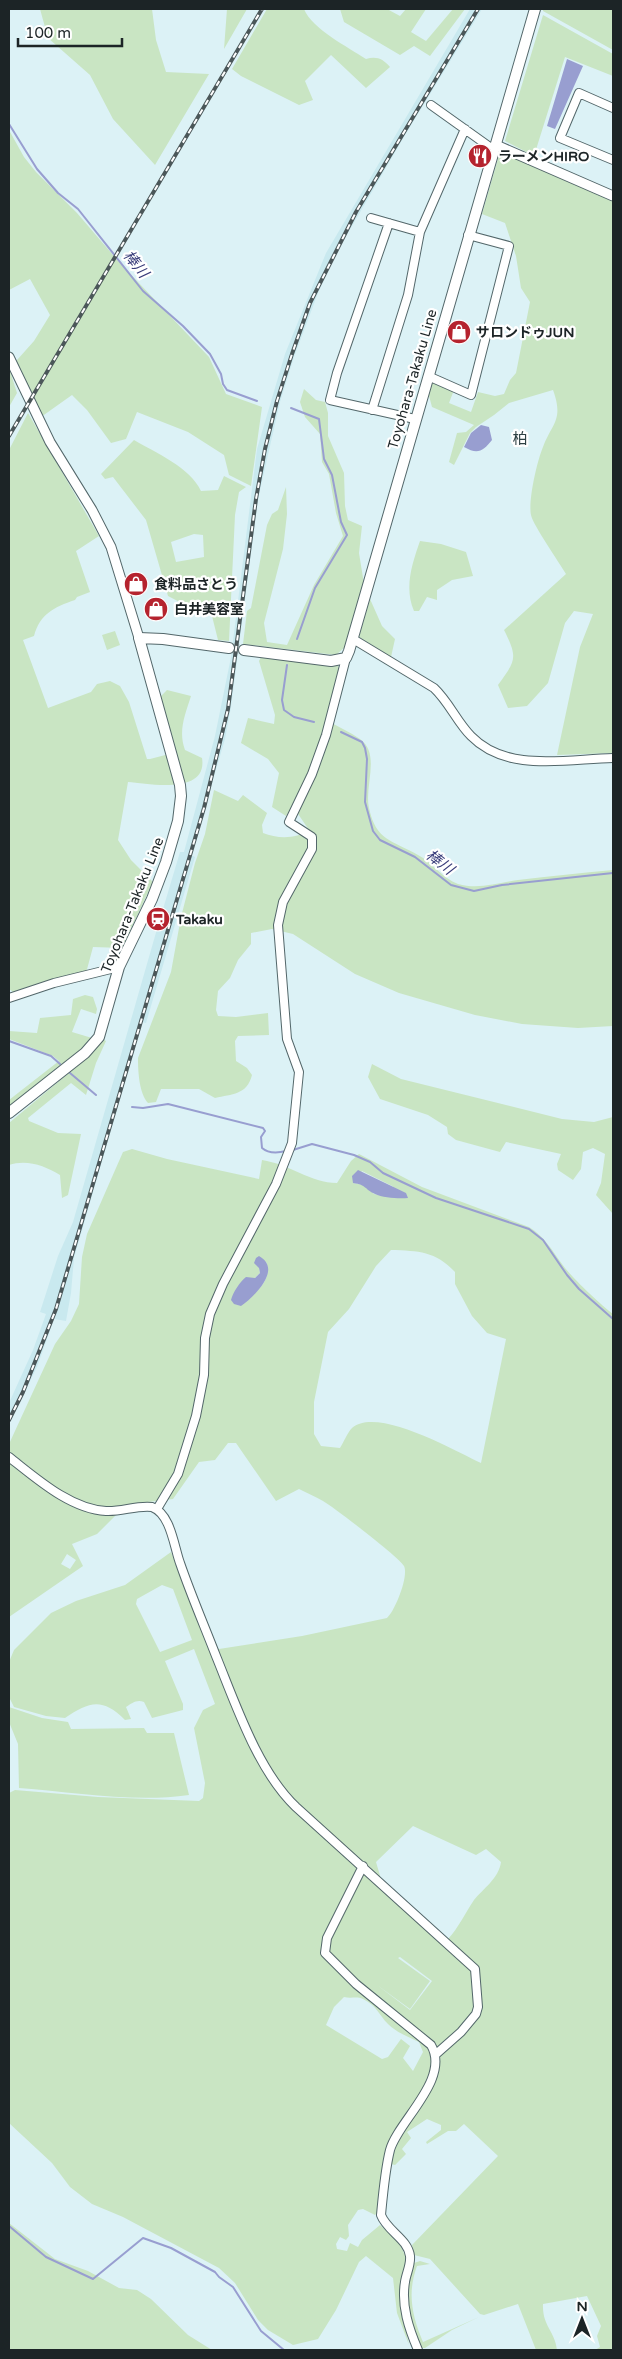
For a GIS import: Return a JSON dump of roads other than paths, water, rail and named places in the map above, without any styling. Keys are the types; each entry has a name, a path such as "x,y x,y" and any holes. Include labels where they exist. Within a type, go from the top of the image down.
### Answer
{"main road":[{"name":"Toyohara-Takaku Line","path":"346,658 535,9"},
{"name":"Toyohara-Takaku Line","path":"9,1113 94,1045 104,1024 119,967 159,880 174,834 181,796 177,774 139,638"},
{"path":"139,638 163,639 229,648"},
{"path":"244,650 332,661 346,658"}],"street":[{"path":"613,108 579,93 560,138 613,160"},
{"path":"431,105 495,147 613,196"},
{"path":"372,410 408,296 420,232 465,129"},
{"path":"372,218 420,232"},
{"path":"389,223 337,373 330,400 415,419"},
{"path":"428,376 472,395 509,246 468,234"},
{"path":"9,357 50,442 92,510 111,547 139,638"},
{"path":"353,639 434,688 445,698 471,736 489,751 501,757 534,761 613,758"},
{"path":"157,1509 178,1474 196,1416 204,1375 205,1338 210,1314 223,1284 259,1219 290,1149 299,1072 287,1039 278,925 283,902 312,849 312,838 289,822 312,774 326,735 346,658"},
{"path":"9,998 54,983 119,967"},
{"path":"9,1457 65,1497 94,1510 108,1511 146,1506 157,1509 169,1526 189,1588 230,1692 275,1784 296,1807 363,1866 400,1903 472,1965 477,1973 478,2007 476,2014 461,2032 435,2055"},
{"path":"363,1866 327,1938 325,1953 356,1984 431,2045 435,2055 434,2069 425,2094 390,2149 381,2215 383,2221 405,2245 410,2255 404,2303 408,2327 418,2350"}],"water":[{"path":"567,59 583,66 555,129 547,126"},
{"path":"481,425 489,427 492,440 480,451 473,451 464,447 471,433"},
{"path":"358,1170 406,1193 408,1198 392,1198 378,1195 361,1185 353,1183 352,1176"},
{"path":"259,1256 266,1262 268,1268 264,1282 259,1290 241,1306 234,1304 231,1300 241,1282 246,1277 255,1278 260,1273 259,1268 254,1263"}],"waterway":[{"name":"棒川","path":"9,124 37,169 58,193 78,209 143,291 183,326 210,354 227,390 257,401"},
{"name":"棒川","path":"291,408 319,419 324,459 332,475 341,522 347,535 315,588 297,639"},
{"name":"棒川","path":"287,665 282,700 284,710 294,717 314,722"},
{"name":"棒川","path":"341,732 362,742 365,748 367,759 365,802 373,831 380,840 415,857 451,885 474,891 502,885 613,873"},
{"path":"9,1041 51,1056 60,1064"},
{"path":"70,1073 96,1095"},
{"path":"132,1107 143,1108 168,1104 263,1128 265,1131 261,1137 262,1148 274,1153 286,1151"},
{"path":"293,1150 312,1144 354,1155 370,1162 383,1173 436,1198 529,1229 543,1240 579,1289 613,1319"},
{"path":"9,2226 46,2257 93,2279 143,2238 171,2248 215,2272 233,2287 261,2331 284,2350"}],"tunnel":[{"path":"229,648 244,650"}],"railway":[{"path":"9,436 262,9"},
{"path":"9,1420 23,1392 56,1309 204,808 228,709 256,499 265,449 277,401 292,354 310,303 356,212 478,9"}],"place":[{"name":"ラーメンHIRO","path":"480,156"},
{"name":"サロンドゥJUN","path":"459,332"},
{"name":"食料品さとう","path":"136,584"},
{"name":"白井美容室","path":"156,609"},
{"name":"Takaku","path":"158,919"}],"district":[{"name":"柏","path":"520,439"}]}
